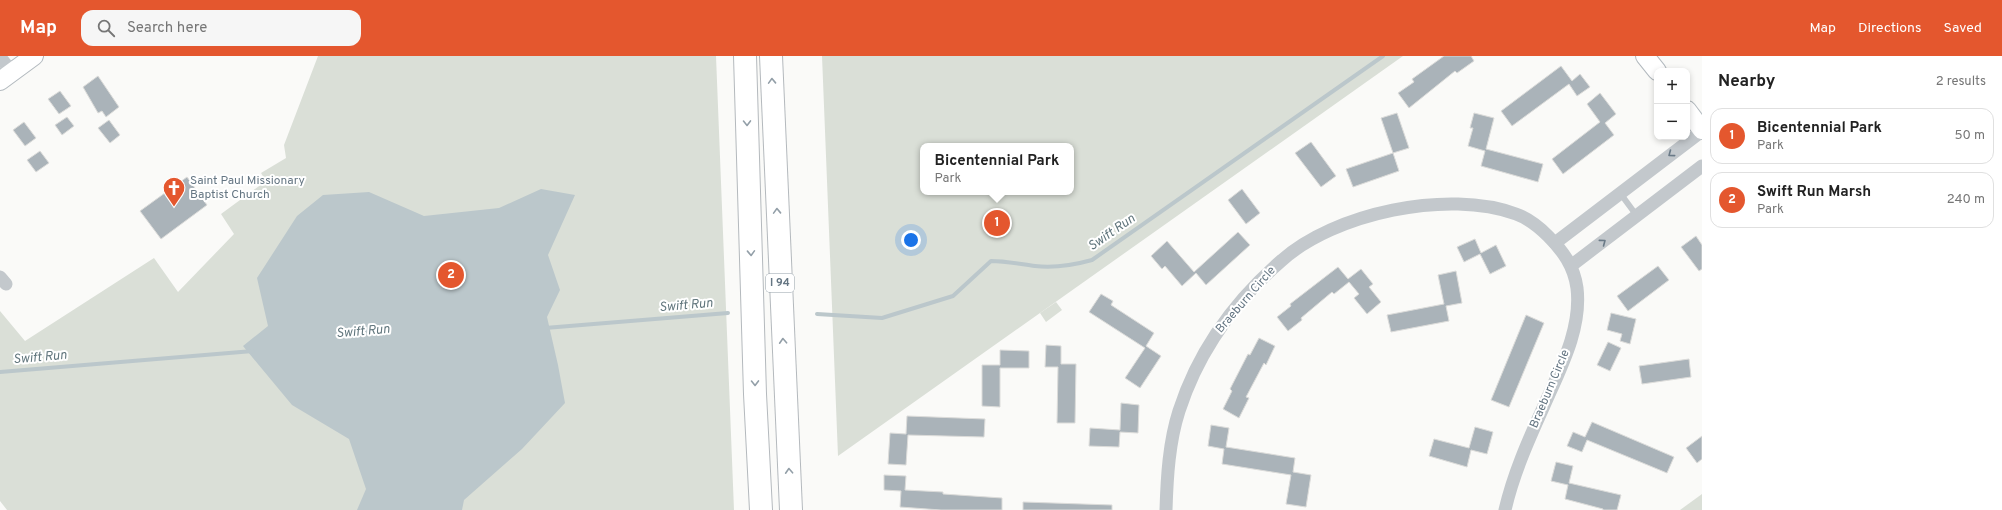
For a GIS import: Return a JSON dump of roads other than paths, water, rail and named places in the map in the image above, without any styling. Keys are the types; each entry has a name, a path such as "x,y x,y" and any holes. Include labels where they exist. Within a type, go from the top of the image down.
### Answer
{"highway":[{"name":"I 94","path":"745,56 755,394 761,510"},
{"name":"I 94","path":"771,56 791,510"}],"main road":[{"path":"6,77 34,56"},
{"path":"1645,56 1655,68"},
{"path":"1690,114 1702,130"}],"street":[{"path":"0,57 6,77"},
{"path":"1555,243 1702,130"},
{"path":"1572,266 1702,166"},
{"name":"Braeburn Circle","path":"1166,510 1170,454 1179,411 1201,358 1230,314 1254,287 1282,260 1317,236 1350,223 1387,212 1438,204 1491,206 1518,214 1540,228 1555,243 1572,266 1577,288 1577,310 1573,333 1563,361 1515,475 1504,510"}],"lane":[{"path":"1620,193 1637,216"}],"water":[{"path":"541,189 575,195 548,255 560,290 547,317 565,403 522,449 464,500 462,510 357,510 366,489 349,439 292,405 243,346 268,326 257,278 297,216 323,195 369,192 424,216 499,208"}],"waterway":[{"name":"Swift Run","path":"817,314 882,318 953,296 991,261 1049,267 1071,265 1092,260 1383,56"},
{"name":"Swift Run","path":"545,328 728,313"},
{"name":"Swift Run","path":"0,372 253,351"}],"place":[{"name":"Saint Paul Missionary Baptist Church","path":"174,208"},
{"name":"Bicentennial Park","path":"997,223"},
{"name":"Swift Run Marsh","path":"451,275"}]}
